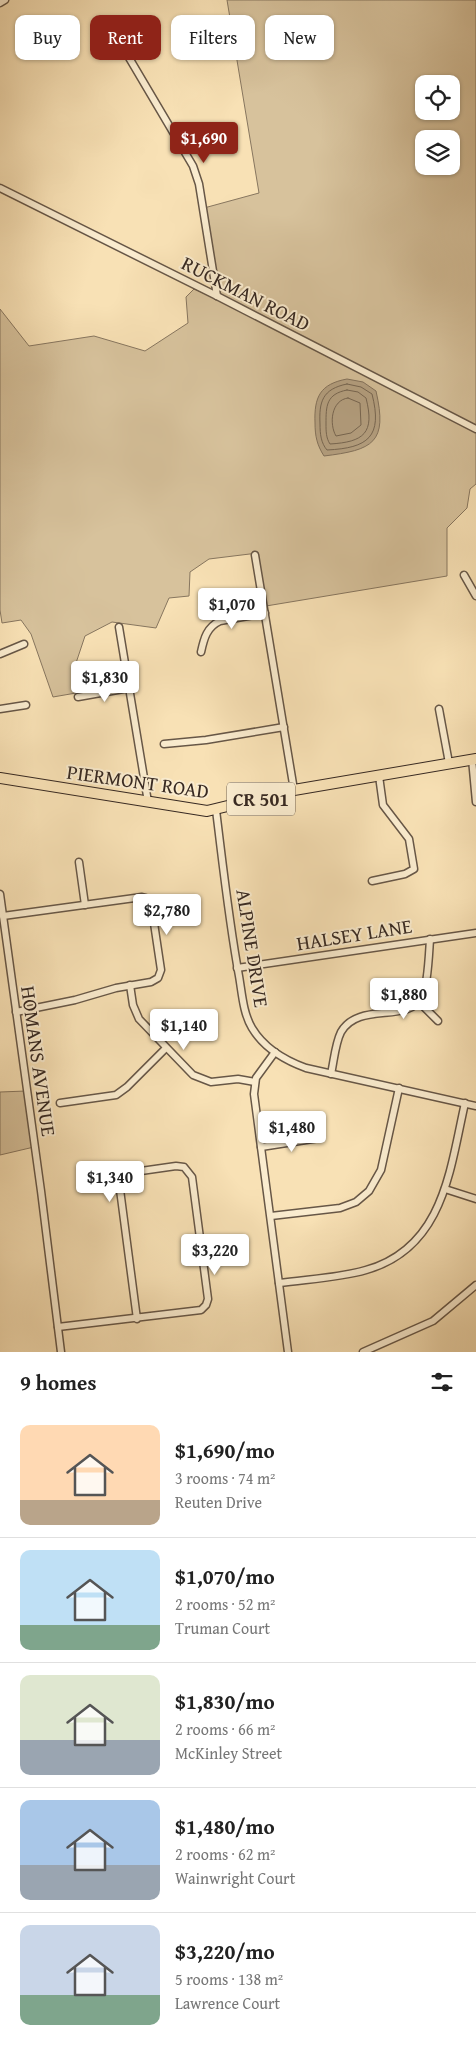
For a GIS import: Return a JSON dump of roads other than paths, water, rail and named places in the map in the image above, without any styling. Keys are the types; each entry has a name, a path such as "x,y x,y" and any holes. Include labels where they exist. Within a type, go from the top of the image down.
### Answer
{"main road":[{"name":"PIERMONT ROAD","path":"0,778 193,810 216,810 294,790 474,759"}],"street":[{"path":"0,3 5,0"},
{"path":"130,60 193,166 199,184 217,296"},
{"name":"RUCKMAN ROAD","path":"0,188 217,296 476,429"},
{"path":"255,555 294,790"},
{"path":"464,575 476,596"},
{"path":"201,652 204,638 214,624 265,613"},
{"path":"119,627 148,802"},
{"path":"0,654 24,644"},
{"path":"78,696 129,688"},
{"path":"0,709 26,705"},
{"path":"439,709 449,763"},
{"path":"164,744 206,740 284,727"},
{"path":"474,759 476,802"},
{"path":"372,881 405,874 414,869 409,839 383,805 379,776"},
{"name":"ALPINE DRIVE","path":"216,810 237,968 248,1020 258,1036 274,1052 294,1064 476,1106"},
{"path":"78,862 84,905"},
{"name":"HOMANS AVENUE","path":"0,894 61,1352"},
{"path":"3,916 142,897 151,903 160,974 158,978 151,982 130,985 66,1002 16,1012"},
{"name":"HALSEY LANE","path":"237,968 476,932"},
{"path":"331,1074 339,1038 350,1022 365,1015 408,1009 419,1002 424,994 430,939"},
{"path":"130,985 133,1005 139,1019 193,1075 204,1081 218,1082 238,1079 255,1082"},
{"path":"419,1002 438,1021"},
{"path":"60,1103 116,1095 127,1087 166,1048"},
{"path":"274,1052 259,1073 255,1082 254,1094 288,1352"},
{"path":"270,1216 340,1208 356,1202 369,1191 381,1170 399,1088"},
{"path":"279,1283 356,1272 389,1261 424,1232 437,1209 445,1189 465,1103"},
{"path":"261,1147 319,1138"},
{"path":"58,1327 137,1319 201,1310 206,1305 208,1299 192,1177 184,1168 176,1166 127,1172 119,1182 137,1319"},
{"path":"445,1189 476,1199"},
{"path":"363,1352 433,1321 476,1285"}],"water":[{"path":"347,379 363,382 376,391 380,422 378,433 373,441 365,447 341,454 324,456 315,432 315,414 318,399 320,393 330,384"}]}
